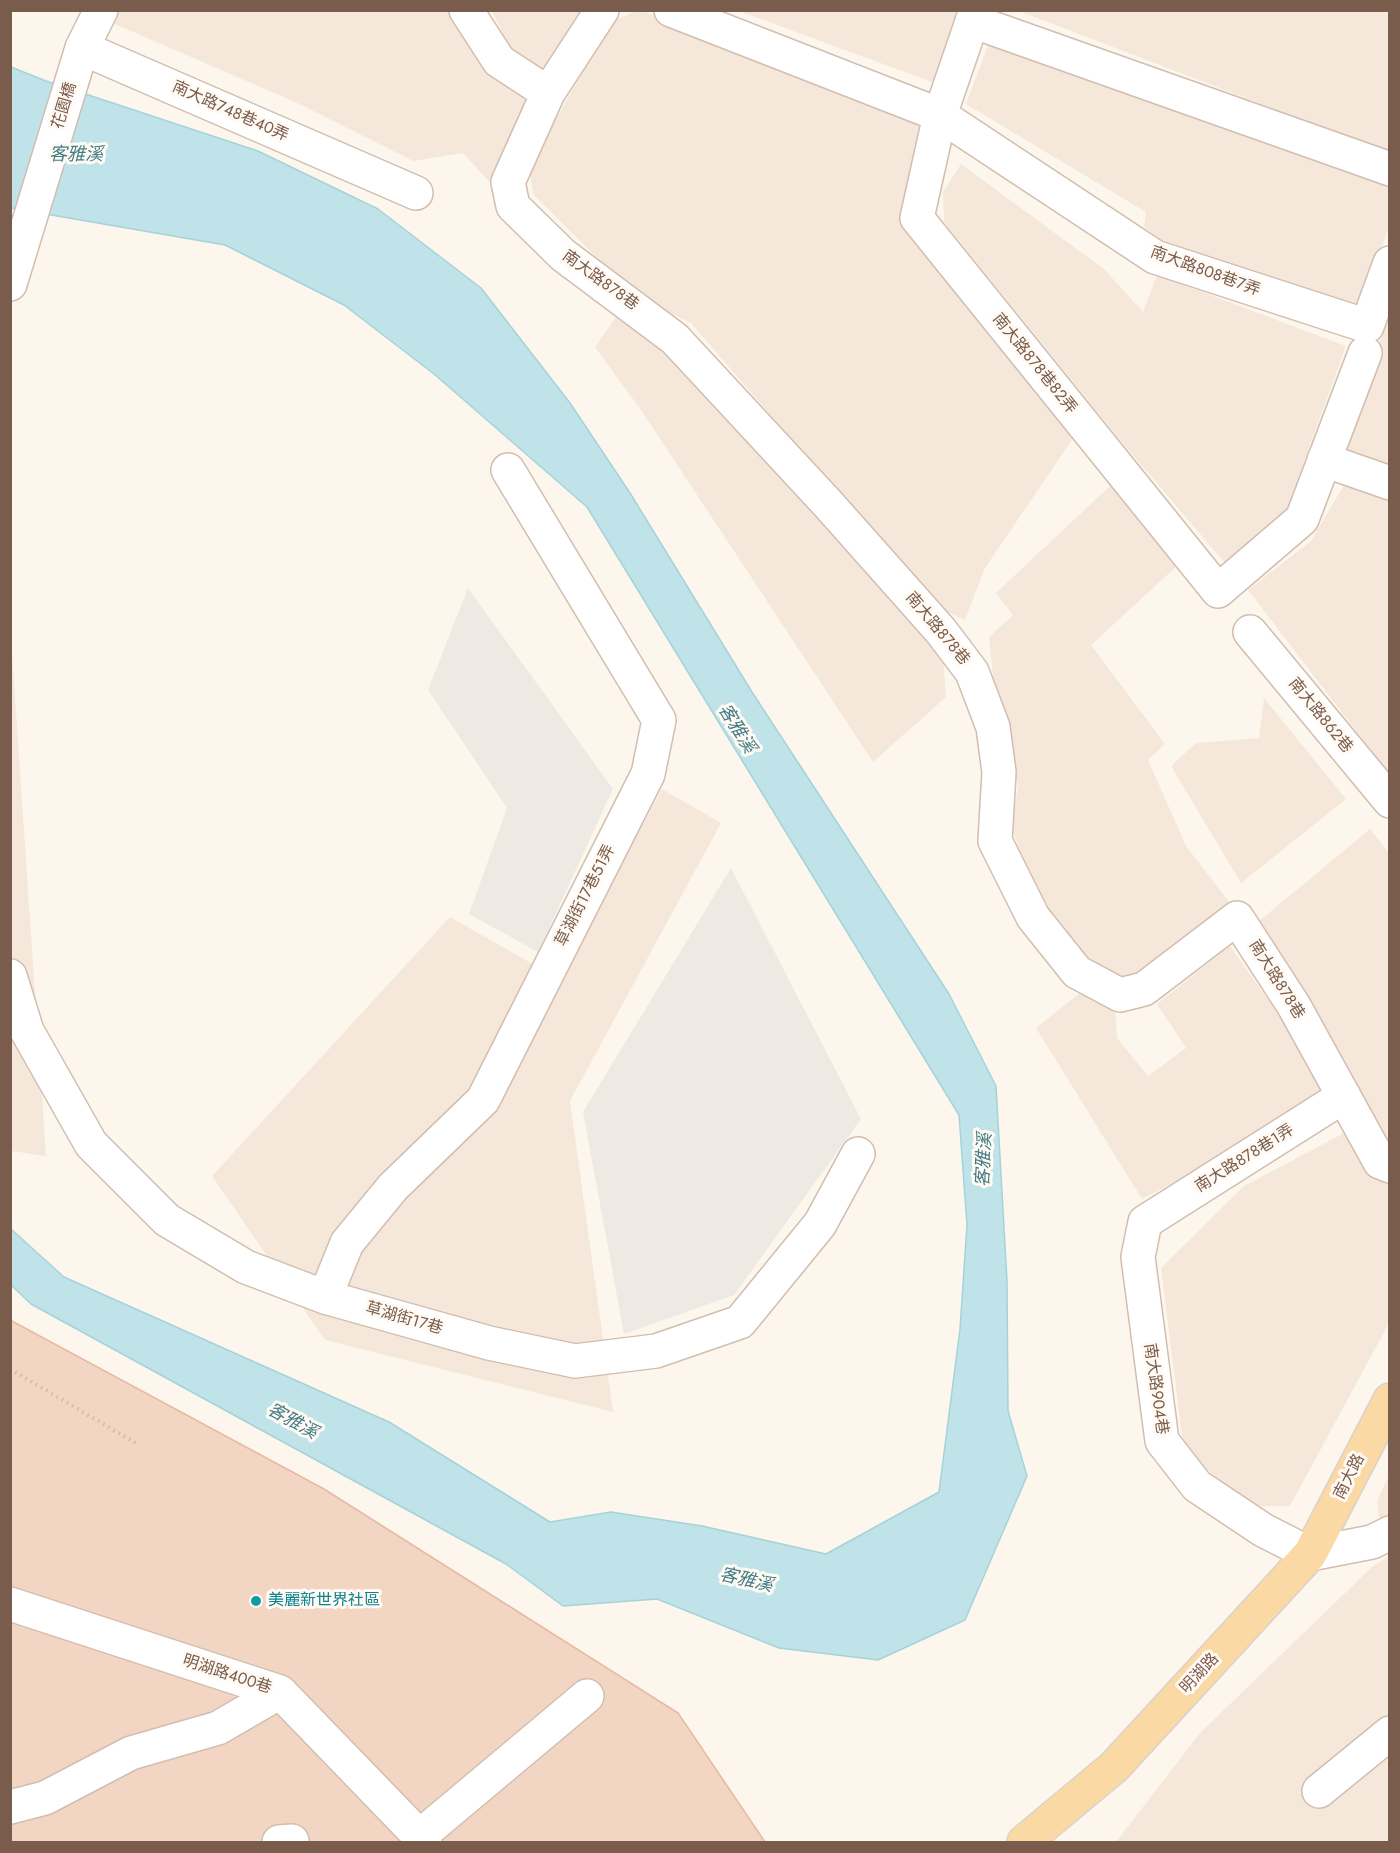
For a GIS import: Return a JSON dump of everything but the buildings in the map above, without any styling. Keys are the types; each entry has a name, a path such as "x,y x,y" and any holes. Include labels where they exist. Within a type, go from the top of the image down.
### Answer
{"main road":[{"name":"南大路","path":"1310,1554 1389,1400"},
{"name":"明湖路","path":"1024,1842 1114,1767 1310,1554"}],"street":[{"path":"82,48 101,10"},
{"path":"466,10 499,61 548,93"},
{"name":"南大路878巷","path":"602,10 548,93 508,182 513,206 562,255 675,339 829,505 941,631 972,672 993,727 999,772 995,841 1033,917 1077,972 1120,994 1144,989 1237,918 1294,1006 1380,1162 1389,1166"},
{"path":"671,10 940,115 974,16 1389,169"},
{"name":"南大路748巷40弄","path":"82,48 416,193"},
{"name":"花園橋","path":"13,276 82,48"},
{"name":"南大路808巷7弄","path":"940,115 1155,258 1366,326 1389,263"},
{"name":"南大路878巷82弄","path":"940,115 917,218 1218,591 1302,519 1365,352"},
{"path":"1324,460 1389,483"},
{"name":"草湖街17巷51弄","path":"325,1297 347,1243 393,1187 483,1100 648,774 659,720 508,470"},
{"name":"南大路862巷","path":"1250,632 1389,801"},
{"name":"草湖街17巷","path":"10,976 27,1030 91,1144 167,1220 246,1267 325,1297 489,1343 575,1361 656,1351 740,1322 820,1224 858,1154"},
{"name":"南大路878巷1弄","path":"1145,1222 1344,1096"},
{"name":"南大路904巷","path":"1145,1222 1138,1257 1162,1441 1197,1486 1263,1530 1310,1554"},
{"path":"1310,1554 1384,1546"},
{"name":"明湖路400巷","path":"10,1604 280,1692 423,1839"},
{"path":"10,1807 45,1797 132,1753 218,1728 280,1692"},
{"path":"423,1839 586,1696"},
{"path":"1319,1791 1389,1733"}],"path":[{"path":"10,1369 139,1444"}],"shaded area":[{"path":"113,10 451,11 510,74 535,118 493,186 463,153 413,161 297,103 108,21"},
{"path":"1380,10 1389,14 1389,153 1019,11"},
{"path":"492,11 592,11 557,71 536,68 508,46"},
{"path":"636,11 643,11 930,128 902,225 1078,431 985,568 965,620 935,606 691,323 635,296 533,194 529,167 611,22"},
{"path":"739,11 963,11 940,85"},
{"path":"992,35 1389,180 1389,227 1358,309 1167,244 1144,227 1146,212 966,104"},
{"path":"961,164 1104,269 1143,312 1157,275 1346,346 1286,511 1224,562 1120,440 944,222 943,192"},
{"path":"624,306 942,644 946,697 873,762 641,410 595,347"},
{"path":"1389,317 1389,467 1339,447"},
{"path":"1348,478 1389,500 1389,774 1248,590 1311,541"},
{"path":"1111,485 1178,565 1091,645 1165,744 1148,760 1186,846 1233,907 1129,984 1084,960 1052,918 1026,872 1012,828 1018,786 1009,731 993,677 989,637 1013,615 996,593"},
{"path":"468,588 613,789 538,952 469,914 507,808 428,690"},
{"path":"11,638 46,1156 11,1151"},
{"path":"1264,698 1346,799 1241,883 1171,766 1196,743 1259,738"},
{"path":"662,789 721,823 570,1101 613,1412 325,1340 212,1176 450,917 559,979"},
{"path":"1370,829 1389,853 1389,1149 1380,1144 1259,921"},
{"path":"731,868 861,1119 734,1295 624,1334 583,1112"},
{"path":"1230,946 1291,1032 1329,1101 1142,1199 1036,1028 1085,989 1115,1007 1117,1038 1148,1076 1186,1048 1157,1004"},
{"path":"1348,1131 1375,1179 1389,1185 1389,1323 1290,1506 1252,1506 1184,1451 1161,1268 1244,1186"},
{"path":"1389,1475 1389,1519 1380,1524 1377,1501"},
{"path":"1389,1557 1389,1842 1116,1842 1200,1733 1374,1565"}],"water":[{"name":"客雅溪","path":"11,67 46,81 258,151 378,209 481,288 570,403 630,493 752,692 949,994 996,1086 1007,1281 1008,1411 1027,1476 965,1620 878,1660 779,1648 657,1599 563,1606 506,1564 31,1304 11,1285 11,1229 64,1277 389,1422 550,1522 611,1512 702,1526 826,1554 939,1492 960,1329 967,1225 959,1115 587,507 434,374 344,305 225,245 11,208"}],"place":[{"name":"美麗新世界社區","path":"256,1601"}]}
